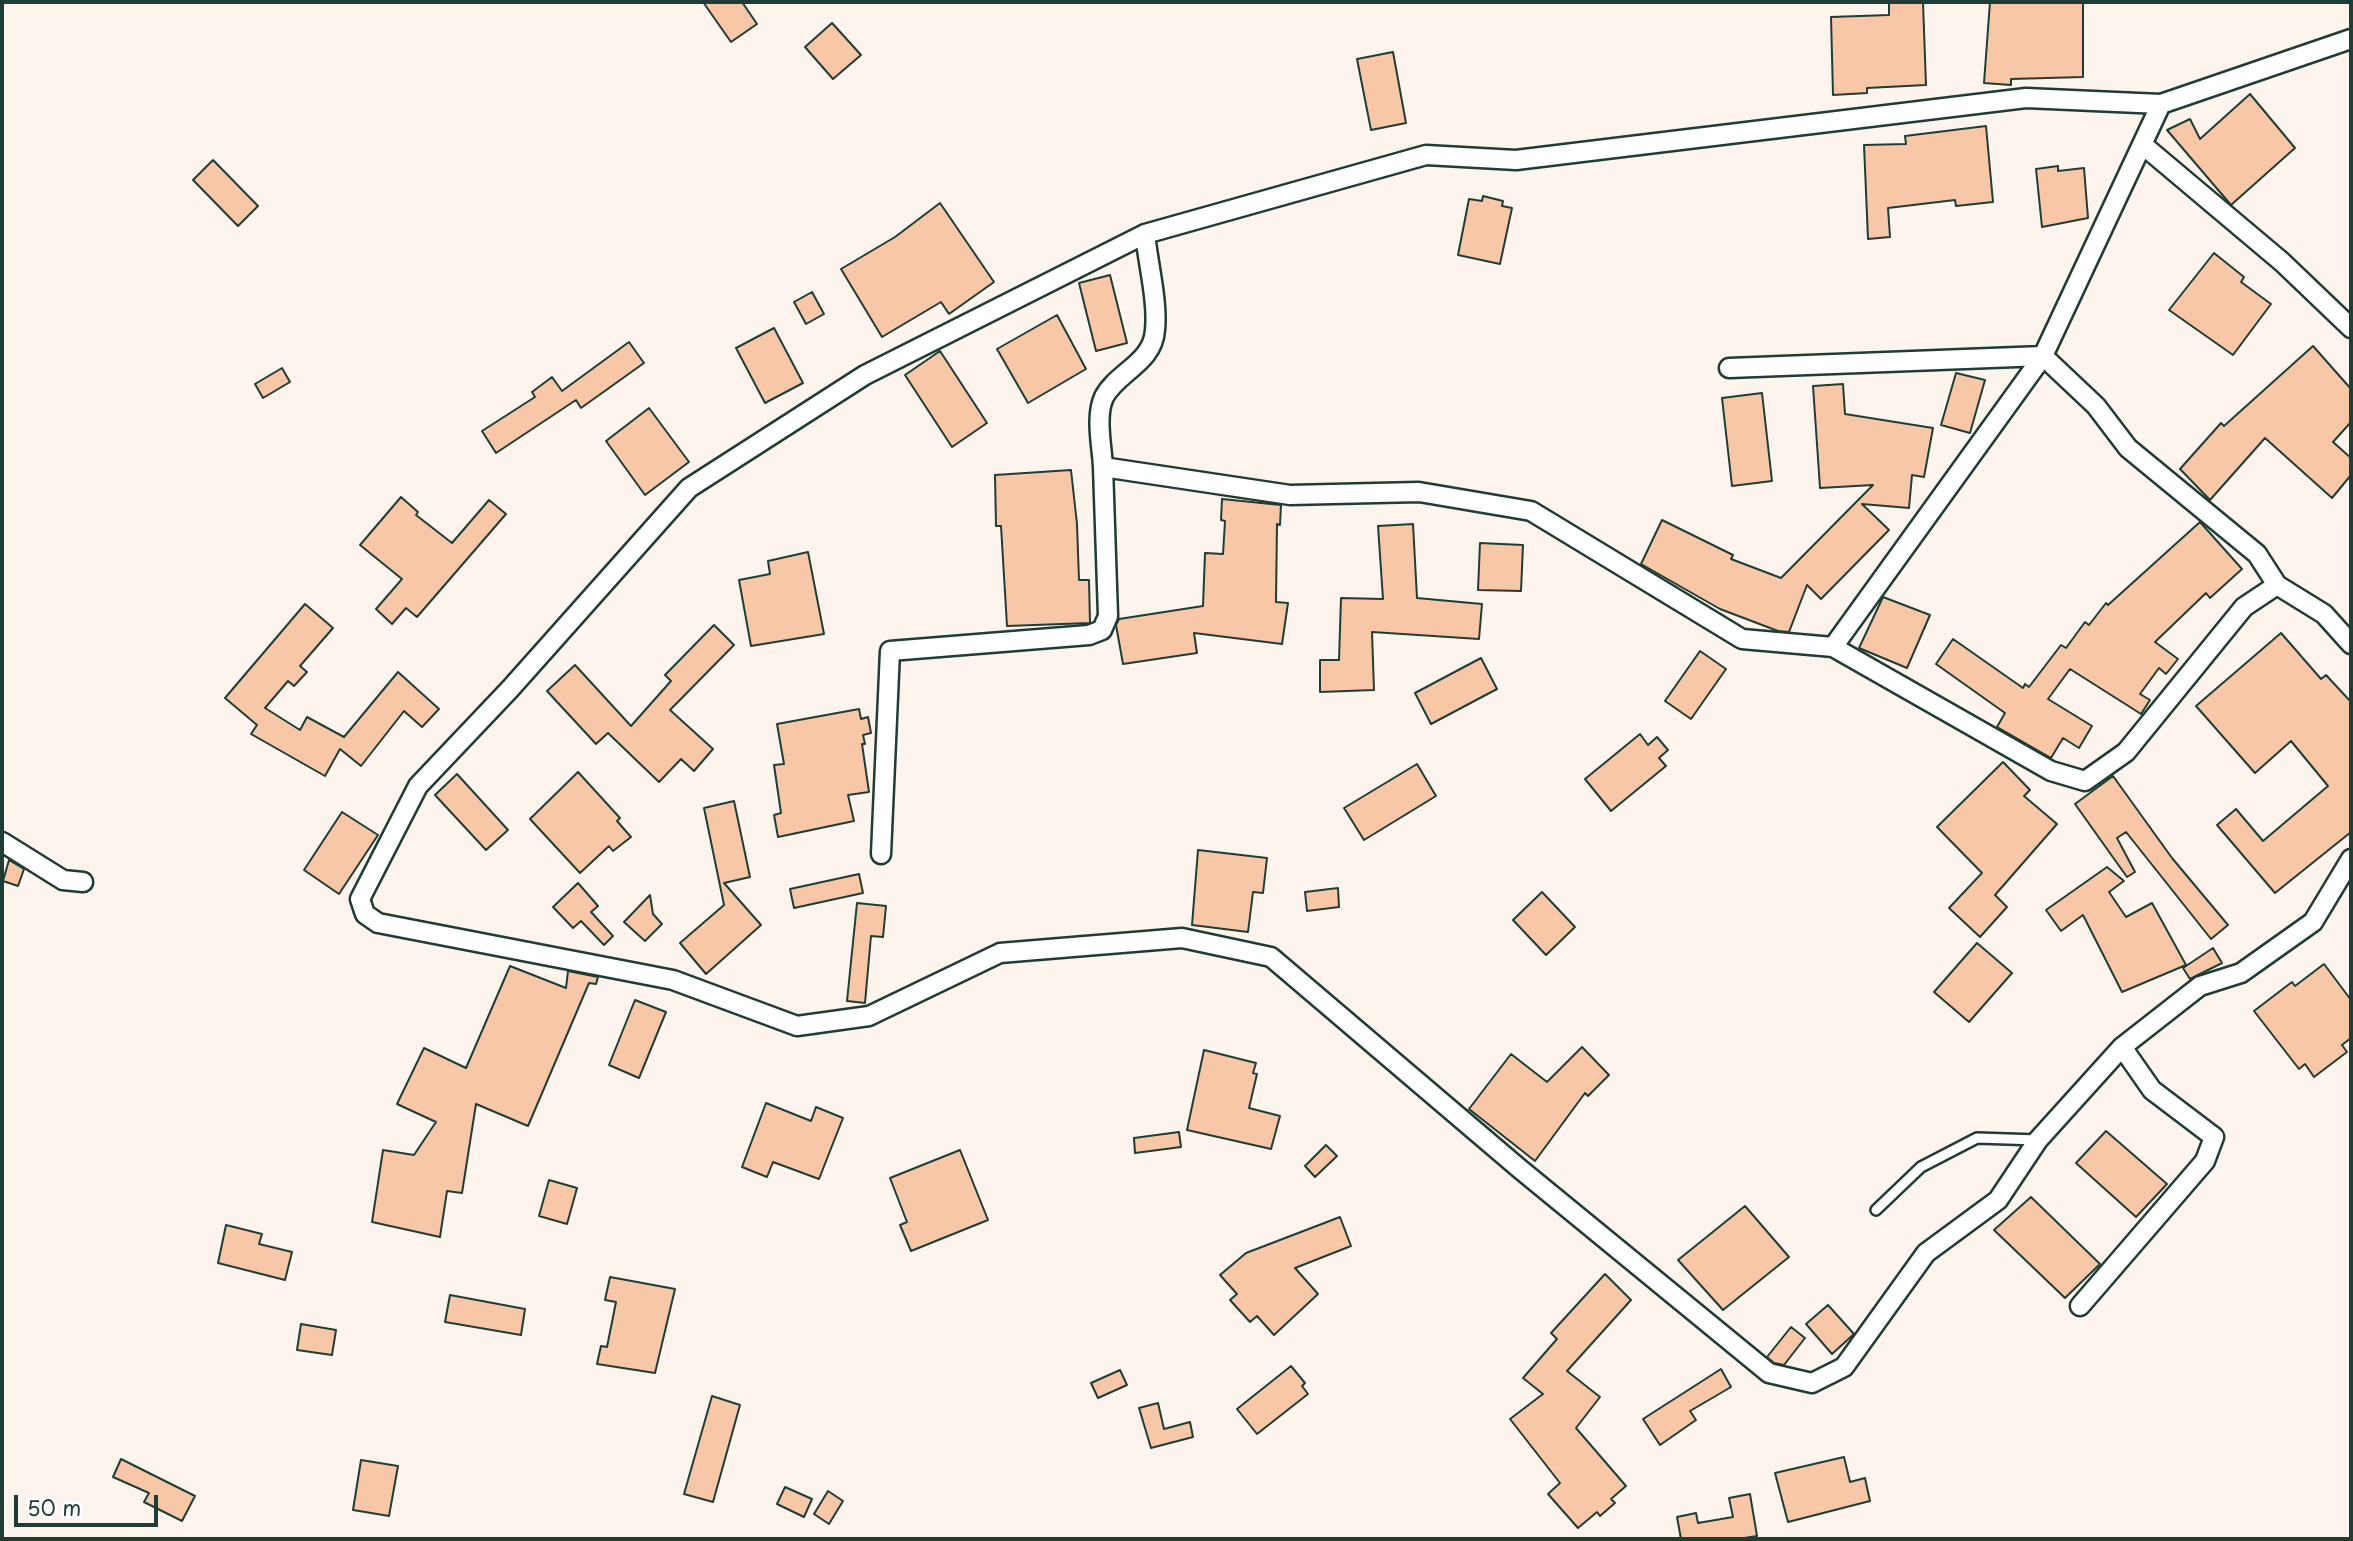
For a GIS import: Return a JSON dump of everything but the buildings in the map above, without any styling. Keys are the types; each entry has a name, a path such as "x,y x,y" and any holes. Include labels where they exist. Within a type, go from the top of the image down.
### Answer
{"street":[{"path":"2351,40 2161,104 2026,98 1516,160 1426,155 1145,234 865,375 689,488 510,689 418,786 360,899 365,914 378,923 673,981 797,1026 869,1016 1000,953 1182,938 1271,957 1520,1169 1769,1373 1811,1383 1844,1367 1926,1253 1998,1200 2038,1140 2122,1047 2200,986 2241,973 2313,922 2351,859"},
{"path":"1833,647 2043,356 2161,104"},
{"path":"2143,145 2282,262 2351,328"},
{"path":"881,854 890,651 1089,635 1102,629 1108,616 1100,416 1103,399 1148,351 1156,332 1145,234"},
{"path":"1729,368 2043,356 2096,406 2128,447 2257,554 2277,585 2324,614 2351,645"},
{"path":"1103,467 1290,495 1419,492 1531,511 1742,639 1833,647 2052,771 2085,781 2126,752 2244,607 2277,585"},
{"path":"2,842 63,880 83,882"},
{"path":"2080,1306 2205,1161 2214,1137 2152,1090 2122,1047"}],"lane":[{"path":"1876,1210 1921,1167 1977,1138 2038,1140"}]}
